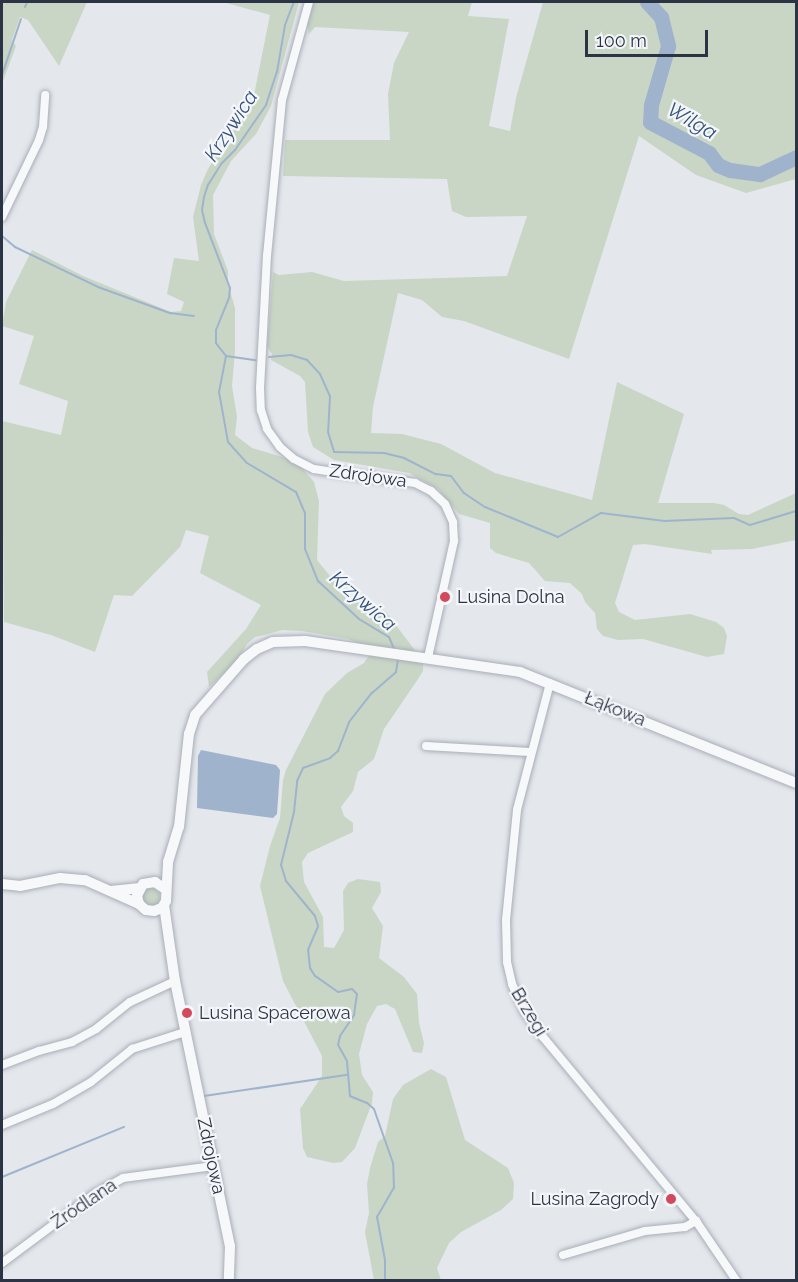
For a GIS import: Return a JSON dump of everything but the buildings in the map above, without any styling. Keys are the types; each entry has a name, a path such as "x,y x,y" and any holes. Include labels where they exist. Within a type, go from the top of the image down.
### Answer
{"street":[{"name":"Zdrojowa","path":"309,2 282,100 267,255 260,387 261,410 267,429 280,447 294,459 314,469 415,483 431,491 445,504 453,522 454,541 428,657"},
{"path":"2,217 39,140 45,95"},
{"path":"2,884 20,886 45,880 71,878 85,880 150,911 158,910 164,905 167,897 165,890 168,862 179,827 191,725 202,705 243,659 273,642 288,639 428,657"},
{"name":"Łąkowa","path":"428,657 506,668 550,683 796,783"},
{"name":"Brzegi","path":"550,683 530,752 517,810 510,873 507,962 512,984 524,1011 543,1037 696,1221 736,1281"},
{"path":"426,746 530,752"},
{"path":"111,891 140,888 151,882 168,862"},
{"path":"151,882 159,883 165,890"},
{"path":"139,904 137,896 140,888"},
{"name":"Zdrojowa","path":"164,905 175,981 230,1246 229,1281"},
{"name":"Zdrojowa","path":"150,911 167,934"},
{"path":"2,1065 72,1042 96,1029 130,1002 175,981"},
{"path":"2,1125 54,1104 91,1082 132,1049 185,1032"},
{"name":"Źródlana","path":"2,1263 88,1198 123,1178 213,1166"},
{"path":"564,1255 645,1231 685,1227 696,1221"}],"green space":[{"path":"2,2 87,2 59,66 28,20 20,17 12,40 16,46 2,84"},
{"path":"223,2 299,2 271,106 256,134 231,161 213,195 214,234 228,271 228,284 235,308 232,386 237,417 235,435 252,448 282,457 300,466 314,482 319,501 317,560 347,597 386,612 423,661 423,671 384,729 374,759 358,772 353,791 341,807 344,816 353,823 353,832 308,853 302,862 304,882 323,917 324,947 334,948 344,930 343,891 348,883 358,879 380,882 381,892 372,908 383,926 379,958 404,977 417,994 419,1023 424,1043 422,1053 413,1052 395,1009 386,1004 377,1006 367,1024 359,1054 362,1075 373,1092 372,1103 355,1148 342,1162 333,1163 307,1157 303,1148 300,1109 322,1076 322,1056 283,981 260,886 280,818 286,770 325,694 347,673 364,663 370,654 366,646 348,639 302,631 282,630 255,637 247,644 237,661 209,687 207,672 246,629 261,605 200,573 209,536 186,530 180,547 132,596 114,595 95,652 51,635 4,622 2,421 61,435 68,401 19,384 34,336 2,326 6,302 32,250 83,276 171,312 181,311 184,302 167,294 174,258 199,261 193,217 201,185 208,169 230,134 251,110 270,15"},
{"path":"314,2 472,2 468,16 509,19 489,126 510,131 516,98 543,2 796,2 796,179 746,193 696,175 639,136 569,359 464,321 442,317 422,300 398,293 373,407 371,433 402,434 441,444 495,473 592,500 617,382 684,414 658,503 714,503 724,505 739,514 748,515 796,493 796,540 752,549 711,550 712,554 645,544 633,545 615,603 619,612 635,620 690,614 716,622 724,628 727,636 724,654 707,657 643,639 618,640 603,636 597,629 595,613 585,602 582,594 570,583 545,581 529,563 496,553 490,548 490,523 459,514 438,489 409,473 334,460 313,447 308,432 305,382 300,376 271,360 272,354 267,346 273,272 279,275 312,272 344,281 507,276 527,216 466,217 452,211 447,179 283,176 285,140 390,140 388,94 394,63 409,32 315,27 309,34 307,24"},
{"path":"151,888 157,891 160,897 157,903 151,906 145,903 142,897 145,891"},
{"path":"431,1069 446,1077 465,1140 508,1168 514,1183 513,1199 501,1210 461,1232 449,1243 437,1268 441,1280 374,1280 365,1232 369,1213 367,1184 370,1168 378,1142 385,1136 393,1099 403,1085"}],"water":[{"path":"201,750 276,765 280,770 277,814 273,818 197,808 198,756"}],"waterway":[{"path":"25,7 27,2"},
{"name":"Krzywica","path":"226,356 216,343 216,330 229,298 230,288 205,223 202,210 204,197 208,185 222,163 235,150 266,105 277,72 285,25 294,2"},
{"name":"Wilga","path":"647,2 661,17 668,46 651,105 650,122 709,153 718,165 730,170 760,174 796,157"},
{"path":"2,75 21,19"},
{"path":"2,236 15,247 98,287 170,313 194,316"},
{"path":"269,357 291,355 307,360 320,374 330,396 328,432 334,452 384,453 404,458 436,474 451,476 464,493 485,507 558,537 601,513 664,521 734,518 750,525 796,511"},
{"name":"Krzywica","path":"226,356 219,392 228,442 247,463 296,492 305,513 305,549 318,581 359,619 389,637 395,651"},
{"path":"226,356 256,360"},
{"name":"Krzywica","path":"385,1280 385,1260 377,1217 394,1188 393,1163 374,1109 367,1103 350,1096 347,1061 338,1045 340,1036 354,1015 357,994 352,989 338,992 315,976 310,968 308,950 318,926 315,916 286,881 281,865 294,812 297,781 303,768 330,758 338,751 349,722 372,693 396,672 398,659"},
{"path":"204,1096 347,1075"},
{"path":"2,1177 124,1127"}],"place":[{"name":"Lusina Dolna","path":"445,597"},
{"name":"Lusina Spacerowa","path":"187,1013"},
{"name":"Lusina Zagrody","path":"671,1199"}]}
